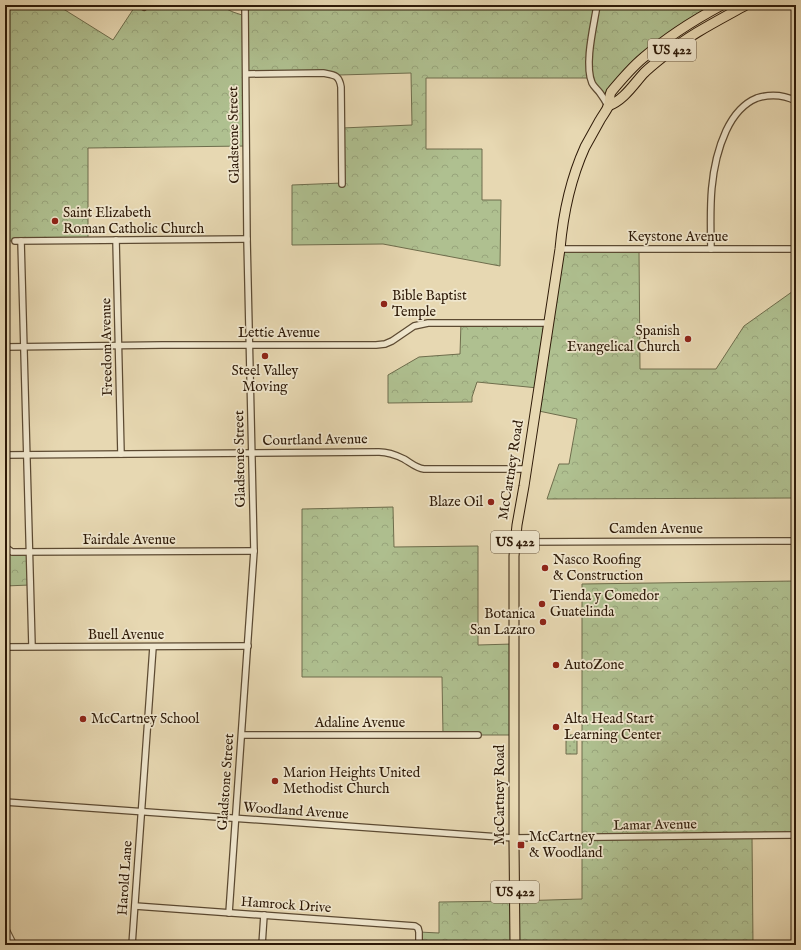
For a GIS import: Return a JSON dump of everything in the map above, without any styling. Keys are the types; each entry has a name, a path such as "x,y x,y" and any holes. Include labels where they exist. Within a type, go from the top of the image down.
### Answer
{"highway":[{"name":"McCartney Road","path":"515,945 513,575 515,542 560,249 561,232 576,171 585,147 608,106 610,94 634,66 658,45 681,29 722,5"},
{"name":"McCartney Road","path":"608,106 616,103 645,72 666,54 746,5"}],"street":[{"name":"Gladstone Street","path":"229,913 254,551 245,5"},
{"path":"597,5 592,40 590,70 594,86 608,106"},
{"path":"246,74 323,73 334,75 339,79 342,87 342,184"},
{"path":"711,249 712,178 715,161 731,120 742,107 763,96 787,97 796,102"},
{"path":"32,646 24,347 18,241 248,239"},
{"name":"Freedom Avenue","path":"116,240 121,454"},
{"name":"Keystone Avenue","path":"560,249 796,249"},
{"name":"Lettie Avenue","path":"5,347 250,344 376,345 385,344 392,341 414,326 428,323 548,323"},
{"name":"Courtland Avenue","path":"5,455 379,452 397,455 414,466 424,469 526,469"},
{"name":"Camden Avenue","path":"515,542 796,541"},
{"name":"Fairdale Avenue","path":"5,547 12,552 254,551"},
{"name":"Buell Avenue","path":"5,647 248,646"},
{"name":"Harold Lane","path":"132,945 153,647"},
{"name":"Adaline Avenue","path":"242,735 478,735"},
{"name":"Woodland Avenue","path":"5,802 514,838"},
{"name":"Lamar Avenue","path":"514,838 796,836"},
{"name":"Hamrock Drive","path":"135,906 415,926 418,928 419,932 419,945"},
{"path":"262,945 264,916"},
{"path":"5,929 13,945"}],"green space":[{"path":"5,5 57,5 113,40 136,5 218,5 245,16 245,5 722,5 681,29 618,83 608,106 591,78 426,78 426,149 482,149 482,200 501,200 500,266 383,244 292,245 292,185 342,183 342,128 412,125 411,73 339,75 339,79 334,75 246,74 246,146 88,148 88,240 5,241"},
{"path":"560,249 639,249 640,369 716,369 744,326 796,289 796,498 547,499 559,464 569,464 577,419 534,410 538,388 477,382 472,397 472,402 388,403 388,375 419,357 460,354 461,322 548,323"},
{"path":"393,507 394,547 478,546 478,645 513,644 514,735 443,735 442,677 302,677 302,509"},
{"path":"5,547 12,552 29,552 30,585 5,586"},
{"path":"796,581 796,835 752,836 753,945 419,945 419,932 439,933 439,902 582,899 582,584"},
{"path":"570,735 577,735 577,754 566,754 566,738 569,738"}],"place":[{"name":"Saint Elizabeth Roman Catholic Church","path":"55,221"},
{"name":"Bible Baptist Temple","path":"384,304"},
{"name":"Spanish Evangelical Church","path":"688,339"},
{"name":"Steel Valley Moving","path":"265,356"},
{"name":"Blaze Oil","path":"491,502"},
{"name":"Nasco Roofing & Construction","path":"545,568"},
{"name":"Tienda y Comedor Guatelinda","path":"542,604"},
{"name":"Botanica San Lazaro","path":"543,622"},
{"name":"AutoZone","path":"556,665"},
{"name":"McCartney School","path":"83,719"},
{"name":"Alta Head Start Learning Center","path":"556,727"},
{"name":"Marion Heights United Methodist Church","path":"275,781"},
{"name":"McCartney & Woodland","path":"521,845"}]}
